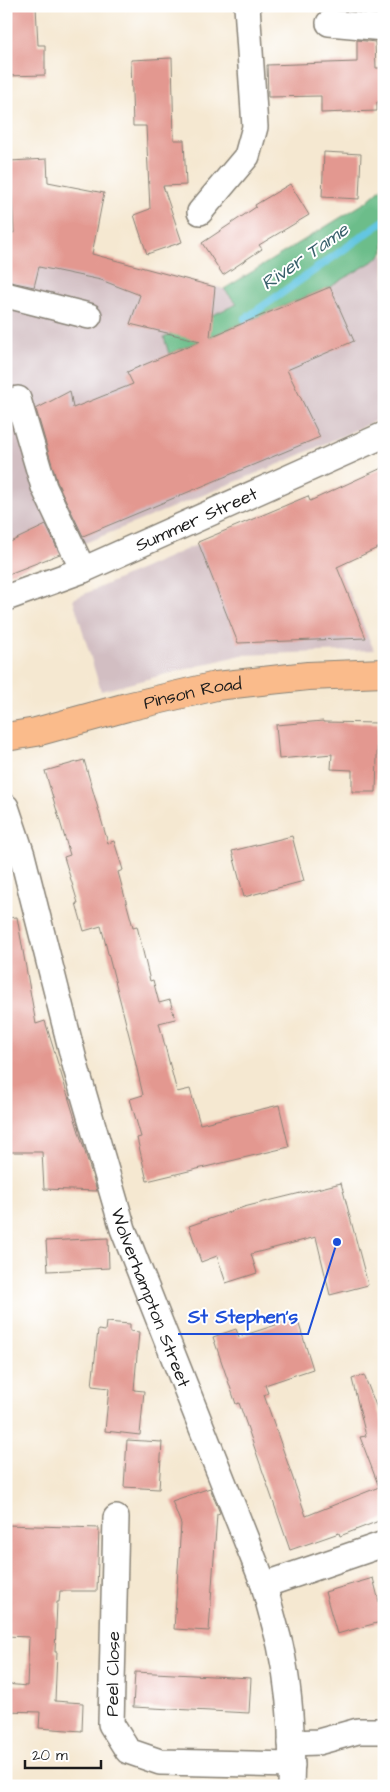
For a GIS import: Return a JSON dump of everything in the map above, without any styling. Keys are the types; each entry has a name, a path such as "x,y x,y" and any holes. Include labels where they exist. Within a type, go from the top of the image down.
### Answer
{"main road":[{"name":"Pinson Road","path":"6,737 36,732 127,707 216,686 308,676 384,674"}],"street":[{"path":"200,212 247,156 255,127 247,6"},
{"path":"330,23 376,20"},
{"path":"6,295 89,316"},
{"path":"18,399 44,487 83,570"},
{"name":"Summer Street","path":"6,598 83,570 384,435"},
{"name":"Wolverhampton Street","path":"6,807 22,855 76,1068 123,1229 264,1586 280,1646 290,1711 291,1765"},
{"name":"Peel Close","path":"116,1518 111,1724 128,1751 160,1762 291,1765 318,1742 358,1732 384,1731"},
{"path":"264,1586 384,1544"}],"shaded area":[{"path":"6,232 224,289 237,304 165,336 169,354 330,287 375,260 384,252 384,417 282,463 6,575"},
{"path":"308,496 374,650 241,655 101,691 73,599"}],"green space":[{"path":"384,186 384,252 375,260 330,287 169,354 164,337 237,304 224,289 366,202"}],"building":[{"path":"6,6 36,6 38,45 45,45 45,75 6,76"},
{"path":"357,40 375,42 376,68 384,68 384,102 377,102 377,111 321,113 321,96 268,97 267,65 357,62"},
{"path":"172,58 174,140 184,140 186,185 163,186 182,242 147,254 134,215 150,209 146,126 133,126 131,60"},
{"path":"324,152 361,154 359,199 322,197"},
{"path":"47,159 48,182 104,193 92,254 215,287 210,337 330,287 354,341 287,370 320,437 83,536 57,482 36,409 70,391 73,408 133,384 127,372 200,341 130,324 140,295 101,280 39,267 34,287 6,281 6,231 14,233 10,161"},
{"path":"290,184 309,215 259,245 262,249 223,275 202,243 256,207 255,205"},
{"path":"384,467 384,545 337,567 366,638 238,643 198,542 308,496 310,501"},
{"path":"46,525 60,554 6,575 6,544"},
{"path":"323,721 378,723 376,792 352,792 352,770 331,769 332,754 279,759 276,725"},
{"path":"84,760 108,843 114,841 123,870 118,872 133,927 137,926 150,981 153,980 159,1003 170,1000 175,1019 159,1023 177,1092 190,1089 200,1124 279,1105 289,1147 147,1181 137,1138 141,1137 130,1099 143,1095 130,1039 101,926 84,931 76,903 78,903 64,857 70,855 45,771"},
{"path":"292,836 304,881 244,897 232,851"},
{"path":"17,917 36,1024 45,1021 97,1191 44,1189 42,1152 6,1152 6,918"},
{"path":"341,1183 368,1285 330,1295 316,1237 251,1254 257,1273 226,1283 217,1256 201,1262 189,1226 244,1207"},
{"path":"108,1238 109,1268 48,1271 46,1241"},
{"path":"297,1318 313,1369 265,1385 268,1393 264,1395 306,1516 379,1487 360,1437 366,1436 352,1379 364,1375 384,1426 384,1519 340,1536 339,1533 290,1550 239,1403 236,1404 213,1337 236,1329 239,1337"},
{"path":"106,1322 130,1324 130,1331 139,1332 134,1390 144,1391 140,1435 105,1431 109,1388 92,1386 98,1330 105,1331"},
{"path":"127,1440 162,1442 159,1489 124,1487"},
{"path":"210,1488 220,1513 217,1514 209,1631 174,1629 181,1524 172,1501"},
{"path":"6,1525 99,1528 97,1591 60,1591 59,1602 57,1602 55,1701 83,1703 82,1731 39,1728 40,1712 6,1711 6,1684 27,1686 29,1637 6,1636"},
{"path":"373,1578 384,1621 337,1634 325,1592"},
{"path":"135,1672 251,1678 249,1713 133,1707"}],"waterway":[{"name":"River Tame","path":"245,319 384,221"}],"place":[{"name":"St Stephen's","path":"337,1242"}]}
